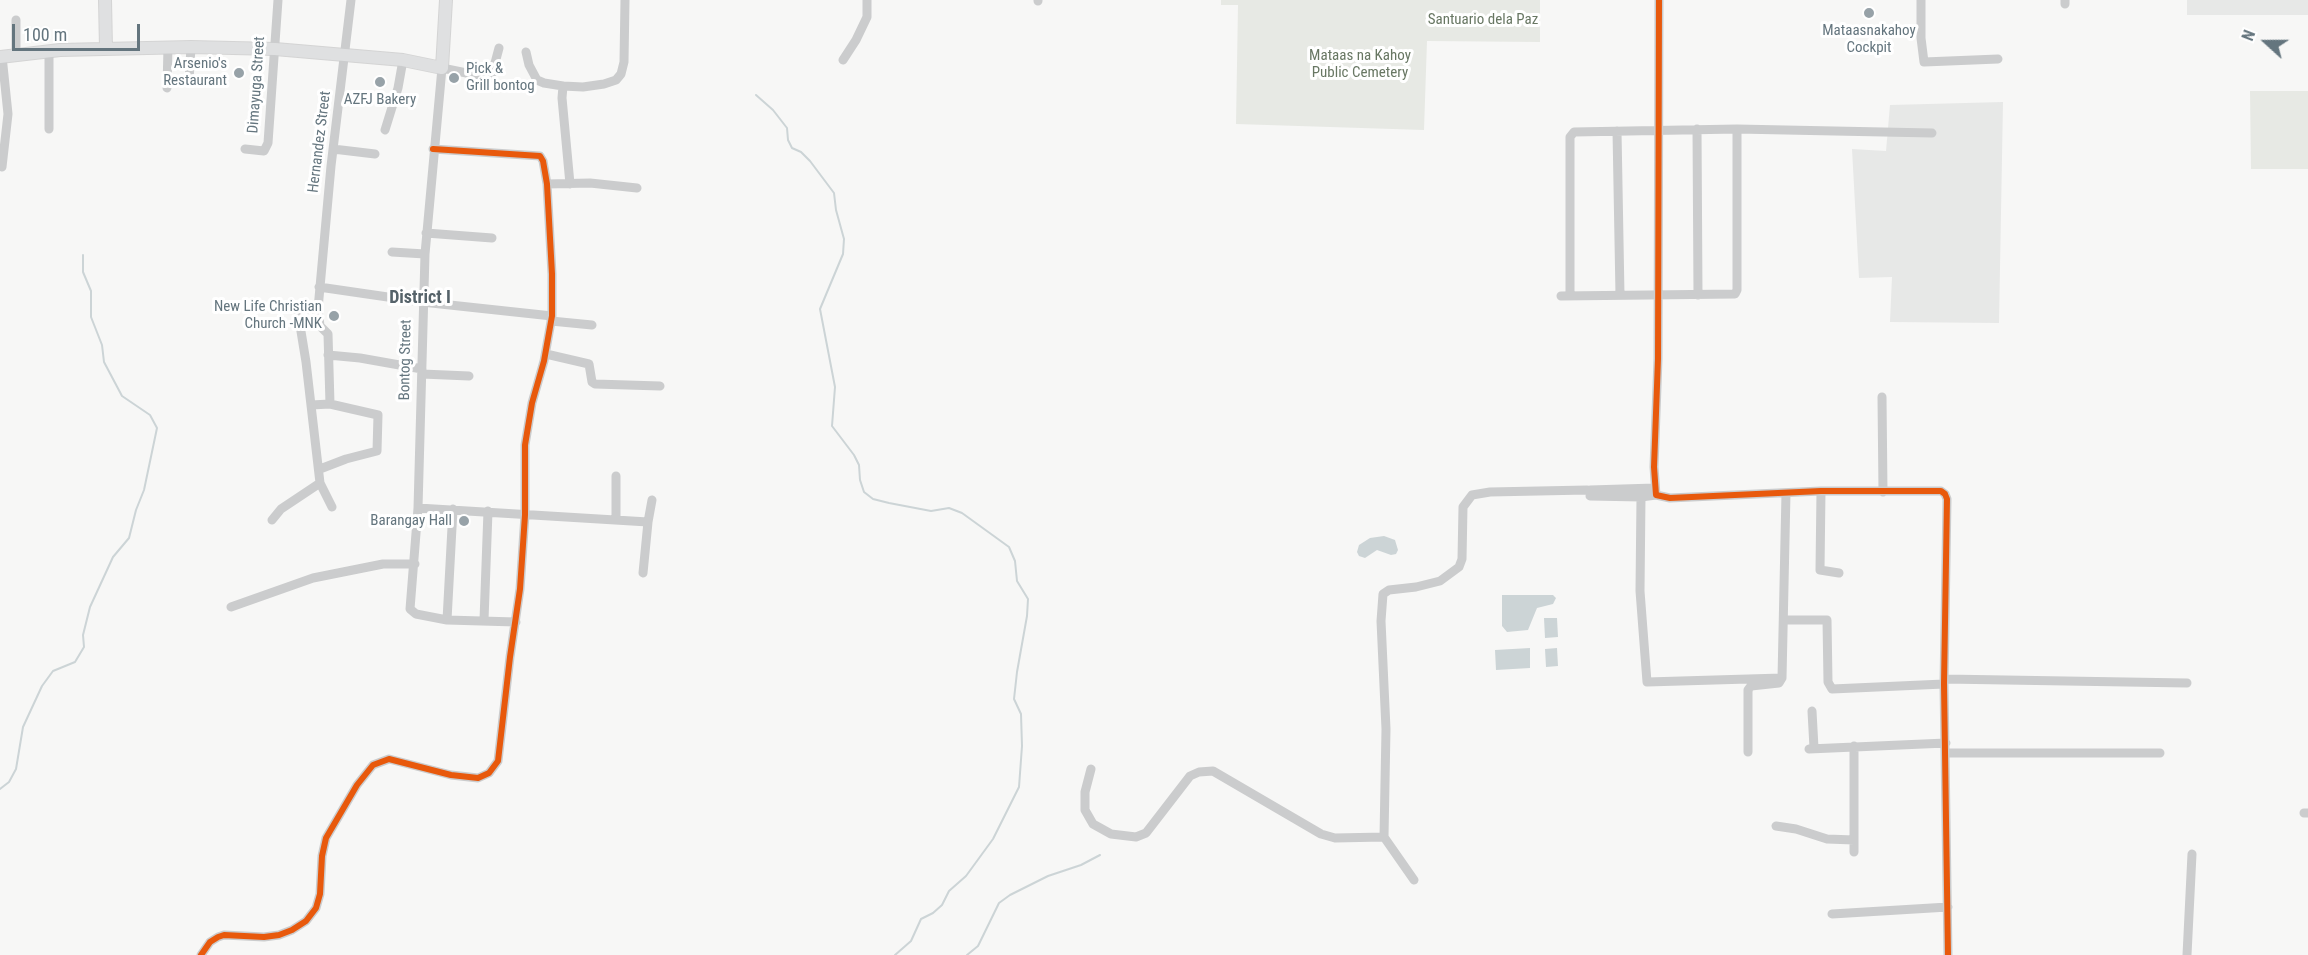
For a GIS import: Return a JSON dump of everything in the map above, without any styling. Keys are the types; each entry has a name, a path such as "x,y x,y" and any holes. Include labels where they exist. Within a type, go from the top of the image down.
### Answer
{"main road":[{"path":"105,0 106,48"},
{"path":"1,57 49,51 106,48 275,49 403,60 442,68 446,0"}],"street":[{"name":"Dimayuga Street","path":"245,149 262,152 267,147 278,0"},
{"name":"Hernandez Street","path":"318,309 333,149 351,0"},
{"path":"526,52 529,65 537,80 544,83 583,87 604,84 618,77 624,62 625,0"},
{"path":"843,60 867,17 867,0"},
{"path":"1655,492 1659,0"},
{"path":"1921,0 1921,38 1924,62 1998,59"},
{"path":"15,54 16,20"},
{"path":"167,88 168,47"},
{"path":"189,81 191,47"},
{"path":"442,68 491,78 499,48"},
{"path":"49,51 49,129"},
{"path":"1,57 8,114 2,167"},
{"path":"385,130 398,88 403,60"},
{"name":"Bontog Street","path":"442,68 426,233 422,302 418,508 410,609 416,614 447,620"},
{"path":"562,86 570,184"},
{"path":"1697,129 1698,295"},
{"path":"1737,129 1737,290 1732,295 1565,296 1570,137 1574,132 1737,129 1932,133"},
{"path":"1617,131 1620,295"},
{"path":"333,149 375,154"},
{"path":"201,955 210,942 218,937 271,936 292,930 306,921 316,908 320,894 322,856 326,838 357,785 374,765 389,759 465,778 483,777 495,767 498,761 516,622 525,514 525,445 532,403 546,354 551,319 547,184 543,160 540,156 434,149"},
{"path":"547,184 618,185 637,188"},
{"path":"426,233 492,238"},
{"path":"392,252 425,254"},
{"path":"319,287 592,325"},
{"path":"330,404 327,332 321,327 318,309 301,310 298,313 320,483 332,507"},
{"path":"546,354 589,364 592,382 595,384 660,386"},
{"path":"328,355 360,358 422,372 469,376"},
{"path":"1882,397 1883,492"},
{"path":"311,405 330,404 377,414 377,451 320,469"},
{"path":"616,476 616,520"},
{"path":"272,520 281,508 320,483"},
{"path":"1589,493 1655,492 1670,498 1821,491 1941,491 1945,494 1947,499 1945,681 1948,955"},
{"path":"1821,491 1820,570 1839,573"},
{"path":"1414,880 1384,837 1386,703 1381,621 1383,594 1389,590 1440,581 1459,567 1462,559 1463,507 1472,495 1490,492 1575,492 1641,497 1655,492"},
{"path":"1748,752 1748,690 1751,686 1779,683 1782,678 1786,493"},
{"path":"1641,497 1640,591 1647,682 1782,678"},
{"path":"643,573 651,500"},
{"path":"418,508 648,522"},
{"path":"453,509 447,620 516,622"},
{"path":"484,620 488,511"},
{"path":"231,607 313,578 383,564 415,564"},
{"path":"1784,620 1827,620 1828,682 1832,689 1945,681 2187,684"},
{"path":"1812,711 1811,749 1854,746 2160,753"},
{"path":"1854,746 1854,852"},
{"path":"1091,769 1085,792 1085,810 1093,824 1111,834 1136,837 1146,833 1190,776 1198,772 1213,771 1321,834 1335,838 1384,837"},
{"path":"1776,826 1796,829 1827,839 1854,840"},
{"path":"2187,955 2192,854"},
{"path":"1832,914 1947,907"}],"shaded area":[{"path":"2187,0 2308,0 2308,15 2187,15"},
{"path":"2003,102 1999,323 1890,322 1892,277 1859,278 1852,149 1886,151 1890,105"},
{"path":"1384,536 1395,540 1398,550 1396,554 1391,555 1377,550 1365,558 1359,556 1357,552 1359,545 1370,538"},
{"path":"1502,595 1553,595 1556,598 1553,604 1537,608 1528,630 1507,632 1502,626"},
{"path":"1544,618 1557,618 1558,637 1545,638"},
{"path":"1530,648 1530,668 1496,670 1495,650"},
{"path":"1557,648 1558,666 1546,667 1545,649"}],"green space":[{"name":"Mataas na Kahoy Public Cemetery","path":"1221,0 1540,0 1540,42 1427,41 1424,130 1236,124 1238,5 1221,5"},
{"path":"2250,91 2308,91 2308,169 2251,169"}],"waterway":[{"path":"756,95 773,110 787,128 788,140 792,148 801,152 810,161 834,193 844,239 843,254 820,309 835,387 832,426 859,465 864,492 873,499 889,503 931,511 949,508 962,513 1009,547 1015,561 1017,581 1028,599 1014,699 1021,714 1022,746 1019,787 993,839 966,876 949,891 942,905 921,919 911,941 895,955"},
{"path":"0,789 9,782 16,769 23,727 42,686 53,671 75,662 84,647 83,635 90,607 113,557 129,538 144,490 157,428 150,415 122,396 104,362 102,345 91,317 91,291 83,272 83,255"},
{"path":"967,955 978,946 999,903 1048,876 1081,865 1100,855"}],"cycle path":[{"path":"1659,0 1658,359 1654,467 1656,495 1670,498 1821,491 1941,491 1945,494 1947,499 1944,684 1948,955"},
{"path":"201,955 210,942 224,935 264,937 279,935 306,921 316,908 320,894 322,856 326,838 357,785 373,765 389,759 451,775 478,778 489,773 498,761 520,589 525,515 525,445 552,316 547,184 540,156 433,149"}],"place":[{"name":"Mataasnakahoy Cockpit","path":"1869,13"},
{"name":"Arsenio's Restaurant","path":"239,73"},
{"name":"Pick & Grill bontog","path":"454,78"},
{"name":"AZFJ Bakery","path":"380,82"},
{"name":"New Life Christian Church -MNK","path":"334,316"},
{"name":"Barangay Hall","path":"464,521"}],"district":[{"name":"District I","path":"420,298"}],"park label":[{"name":"Santuario dela Paz","path":"1483,20"}]}
